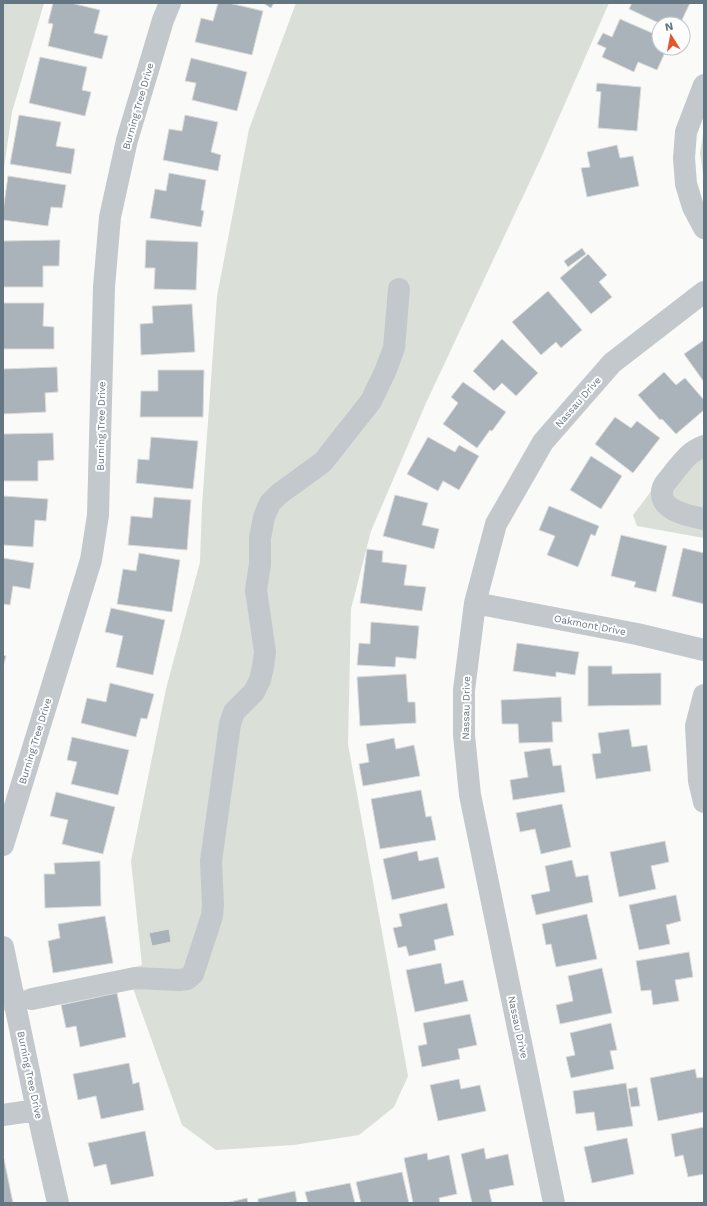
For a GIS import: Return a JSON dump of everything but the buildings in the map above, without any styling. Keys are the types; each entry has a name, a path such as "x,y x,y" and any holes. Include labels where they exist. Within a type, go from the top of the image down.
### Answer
{"street":[{"name":"Burning Tree Drive","path":"3,845 91,560 98,515 104,287 110,218 127,140 163,20 170,3"},
{"path":"704,85 686,132 684,158 686,184 693,207 704,228"},
{"path":"32,999 135,978 179,980 186,979 193,974 212,916 211,861 230,724 234,712 254,692 260,680 266,652 256,590 260,564 260,538 264,517 270,503 279,494 324,462 371,400 385,372 394,348 399,289"},
{"name":"Nassau Drive","path":"554,1203 470,794 464,735 464,690 475,603 496,524 543,442 612,363 704,292"},
{"path":"704,446 690,453 685,458 664,487 663,493 667,506 673,510 686,516 704,519"},
{"name":"Oakmont Drive","path":"475,603 637,634 704,650"},
{"path":"704,695 696,726 700,781 704,802"},
{"name":"Burning Tree Drive","path":"3,948 58,1203"},
{"path":"3,1115 37,1110"}],"shaded area":[{"path":"3,3 44,3 12,112 3,175"},
{"path":"296,3 609,3 541,158 426,403 371,531 351,609 348,744 408,1076 394,1107 359,1135 294,1145 216,1150 182,1125 133,988 42,1006 3,1011 3,986 33,991 111,974 142,965 131,861 166,689 200,562 202,505 217,296 249,129"},
{"path":"704,134 704,182 700,153"},
{"path":"704,438 704,538 637,526 633,515 682,451"}]}
